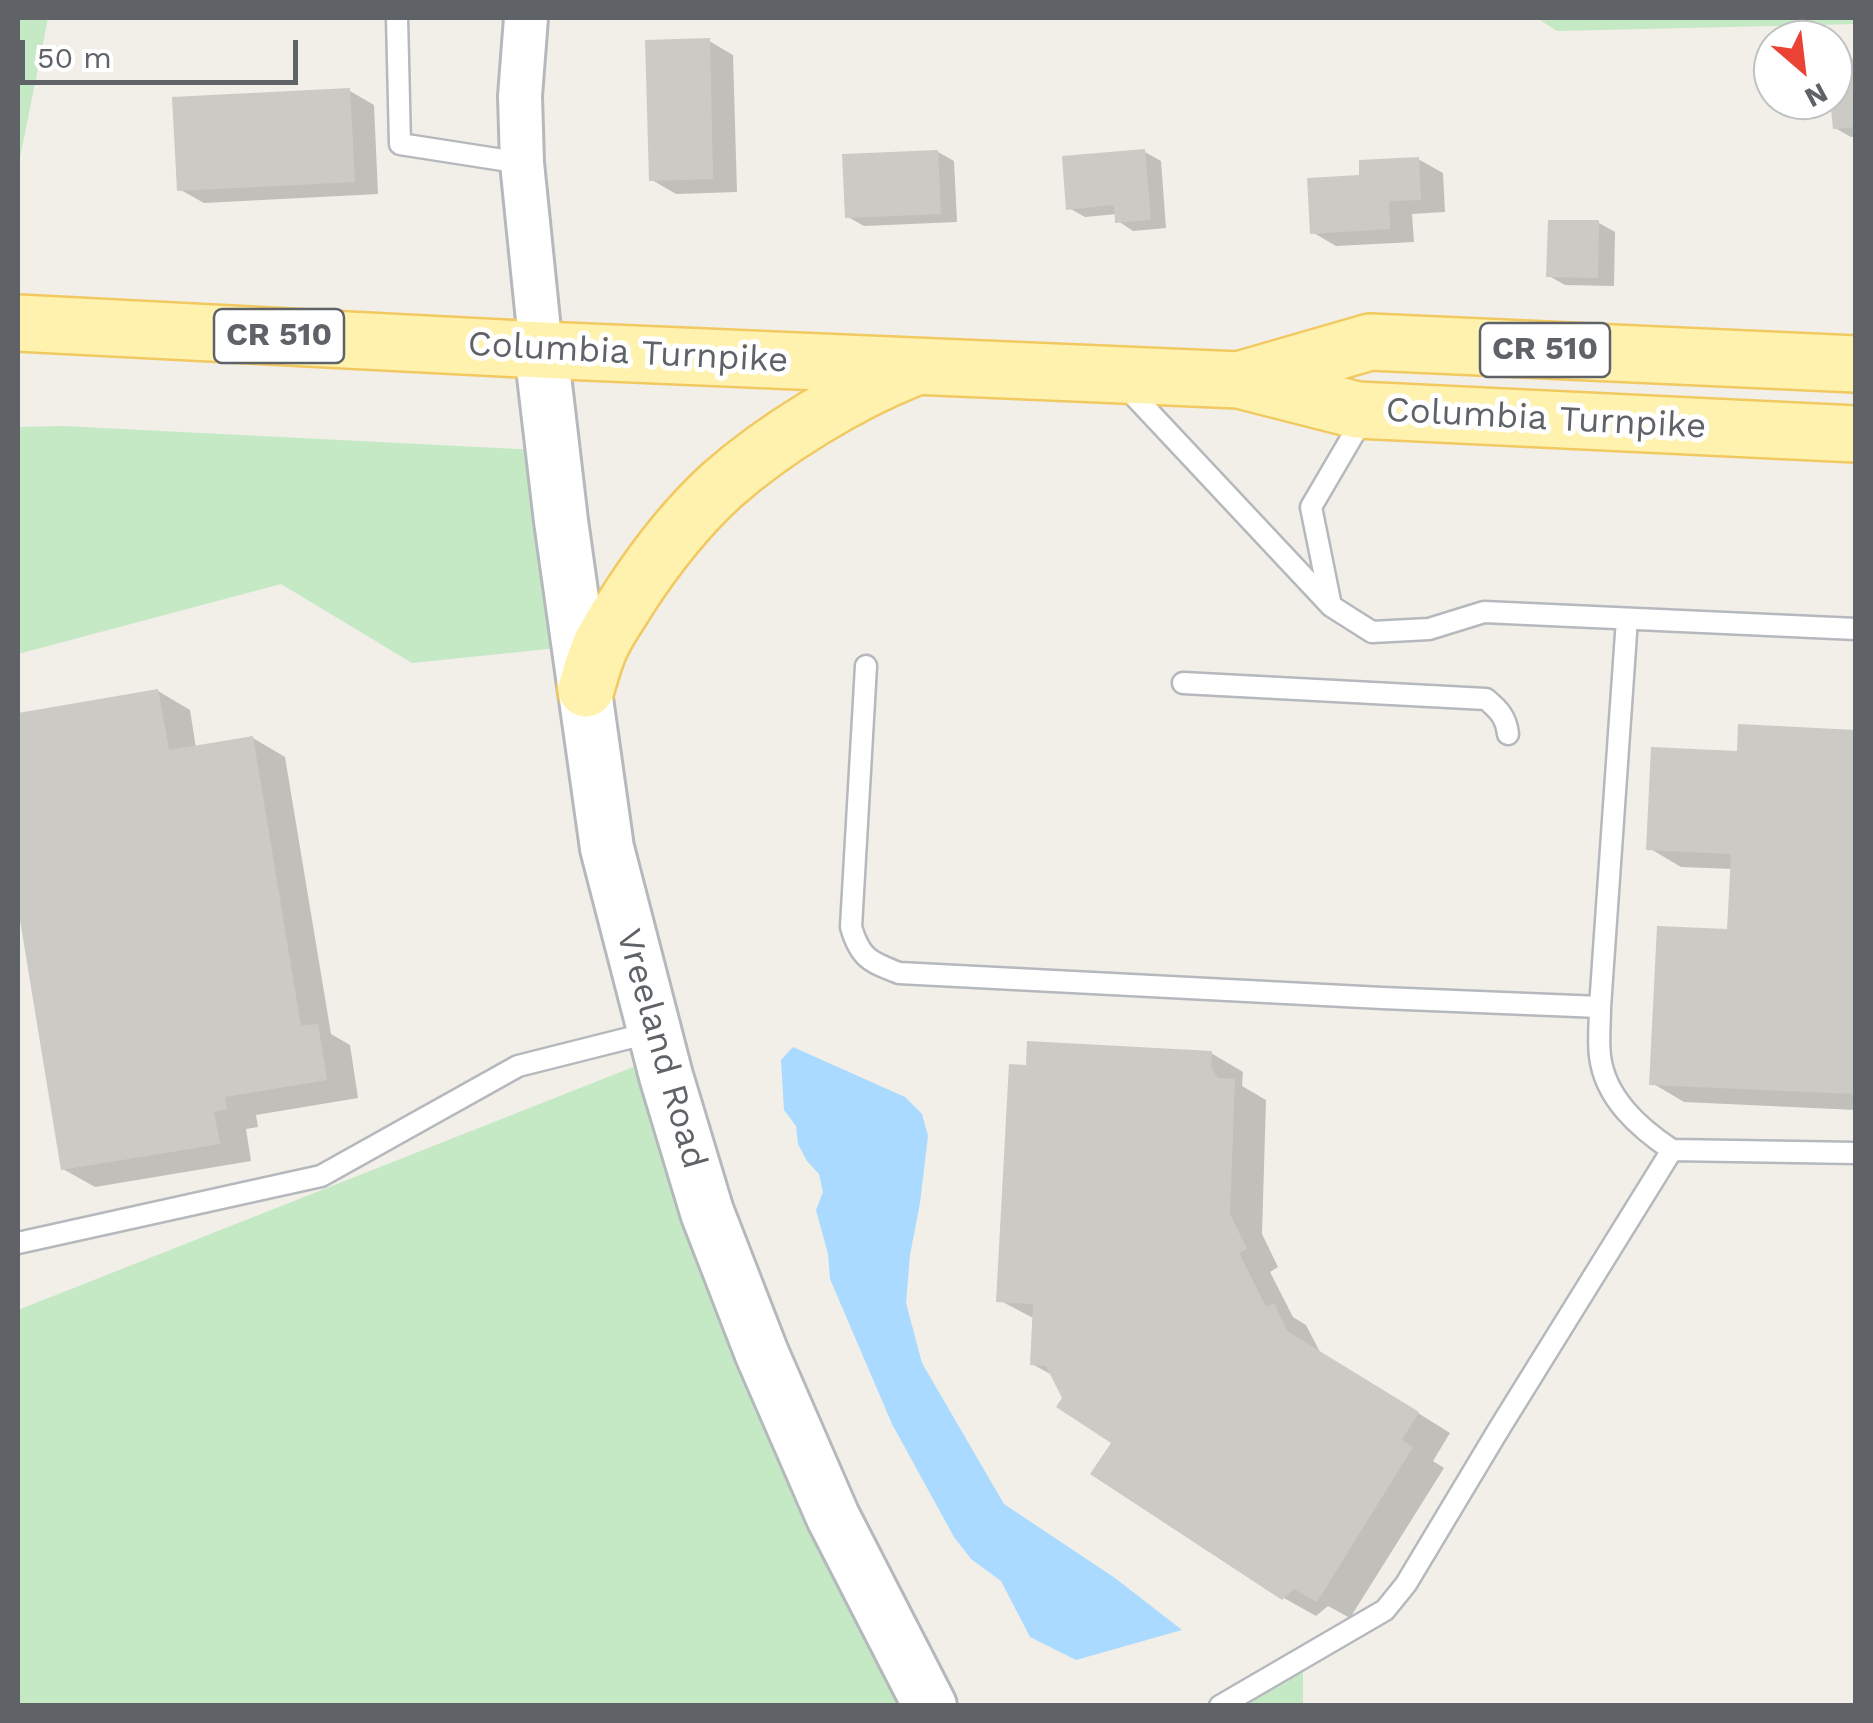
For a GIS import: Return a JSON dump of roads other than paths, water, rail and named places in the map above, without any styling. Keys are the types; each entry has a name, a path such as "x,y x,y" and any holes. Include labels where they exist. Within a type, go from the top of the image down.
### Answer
{"main road":[{"name":"Columbia Turnpike","path":"18,324 1240,380 1356,410 1856,434"},
{"name":"Columbia Turnpike","path":"1240,380 1370,342 1856,364"},
{"path":"586,688 599,649 640,581 698,508 794,432 874,384 918,366"}],"street":[{"path":"526,18 520,96 522,163 541,350"},
{"name":"Vreeland Road","path":"541,350 606,848 655,1032 707,1212 762,1354 833,1517 930,1706"}],"lane":[{"path":"397,18 400,144 522,163"},
{"path":"1114,374 1331,606 1372,632 1428,629 1484,612 1856,628"},
{"path":"1331,606 1311,507 1368,410"},
{"path":"1628,619 1600,1008 1600,1058 1608,1084 1622,1107 1647,1133 1672,1150 1856,1153"},
{"path":"866,666 851,926 857,948 874,964 900,973 1600,1008"},
{"path":"1183,682 1486,699 1506,720 1508,734"},
{"path":"18,1243 321,1176 518,1066 655,1032"},
{"path":"1220,1706 1386,1610 1406,1584 1672,1150"}],"water":[{"path":"793,1047 905,1097 922,1114 928,1136 906,1303 922,1363 1004,1504 1115,1578 1182,1630 1076,1660 1030,1637 1001,1581 971,1559 954,1537 892,1424 830,1279 828,1254 816,1210 823,1192 819,1174 807,1161 798,1144 796,1126 784,1110 781,1060"}]}
